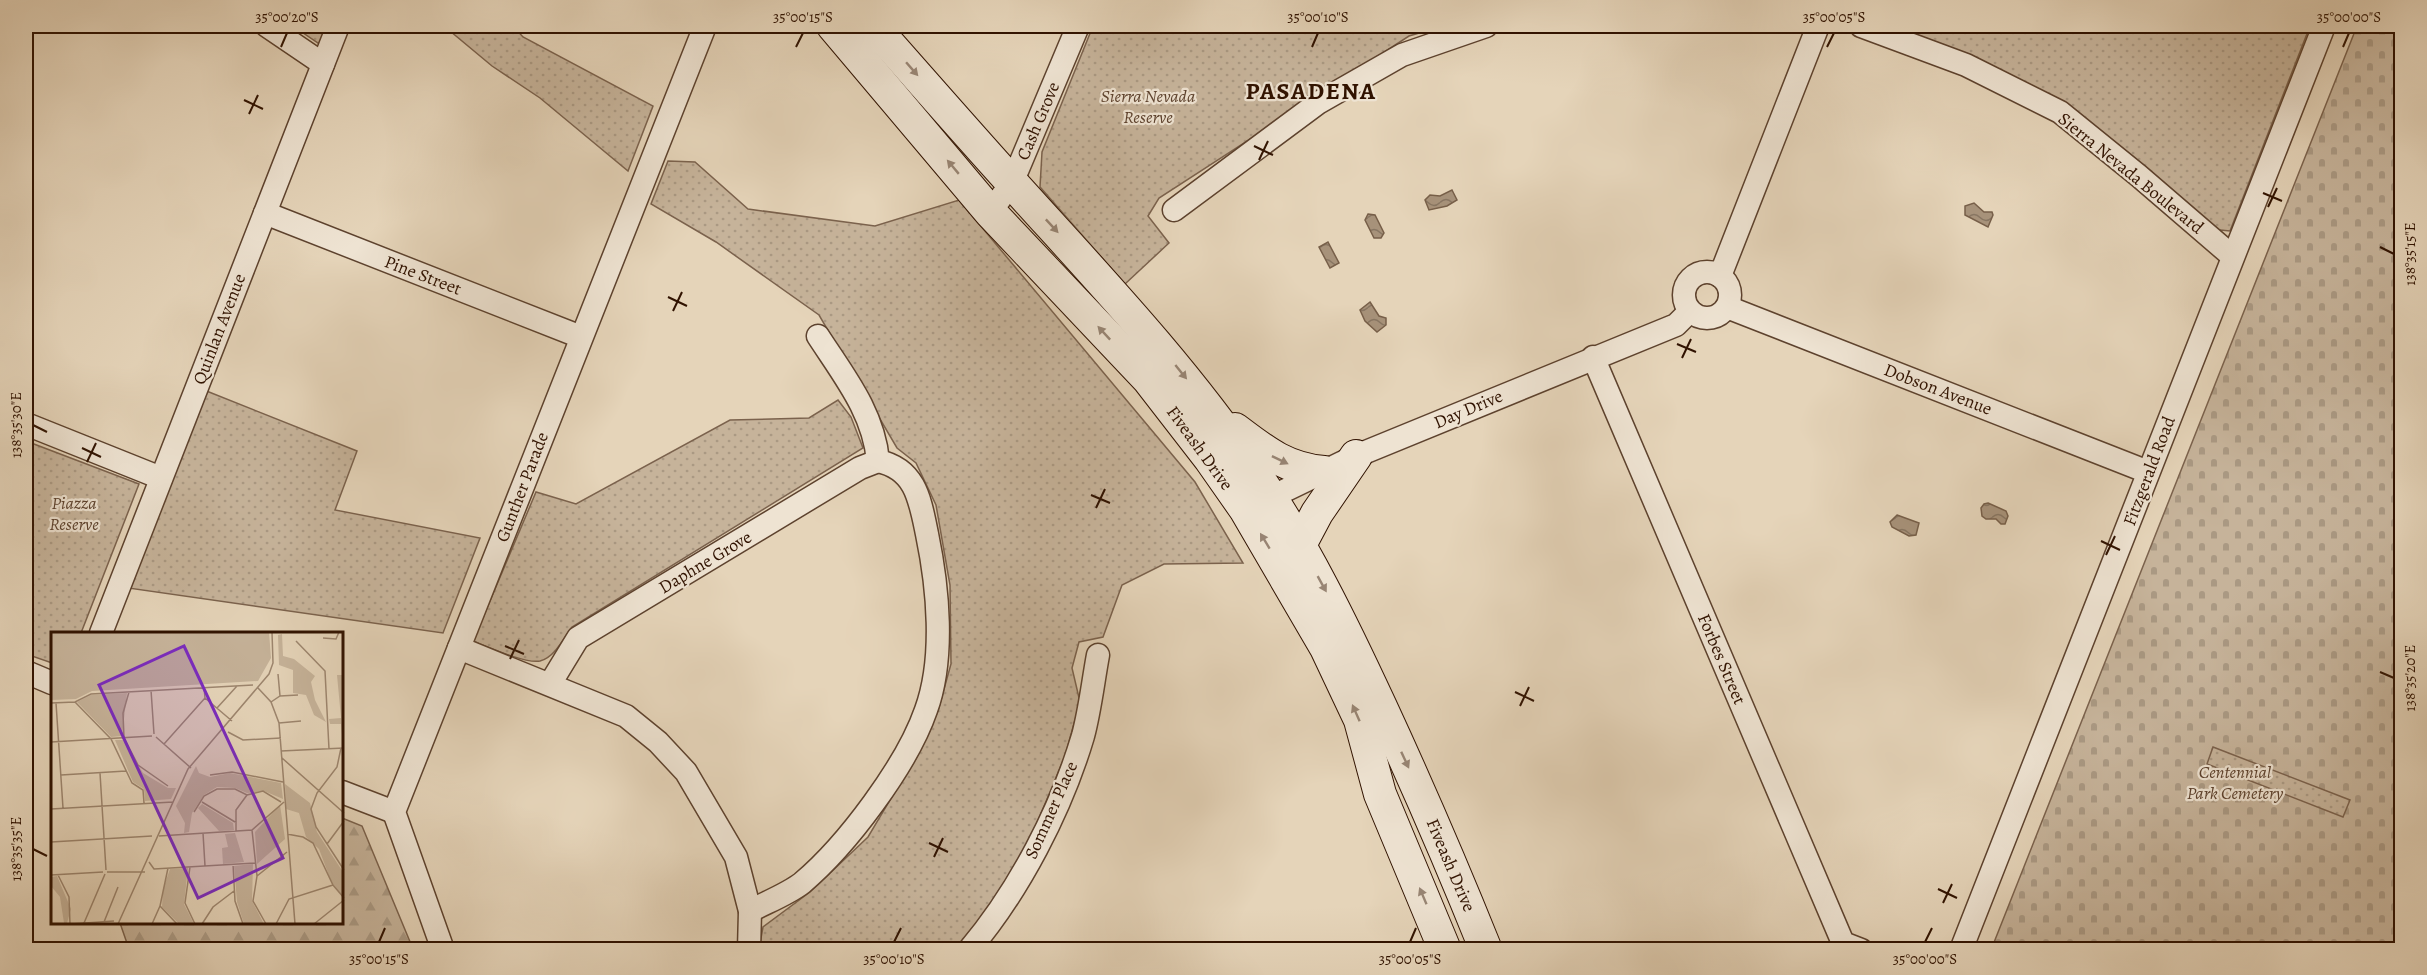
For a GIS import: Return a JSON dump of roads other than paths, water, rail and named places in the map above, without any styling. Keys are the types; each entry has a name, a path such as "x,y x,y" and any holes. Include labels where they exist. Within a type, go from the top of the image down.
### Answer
{"main road":[{"name":"Fiveash Drive","path":"833,26 990,212 1148,379 1210,459 1300,545 1338,613 1409,768 1486,950"},
{"name":"Fiveash Drive","path":"873,26 1142,325 1215,415 1360,720 1380,794 1445,950"},
{"path":"1215,415 1274,457 1304,470 1324,472"},
{"path":"1300,545 1314,518 1356,456"}],"street":[{"path":"267,26 323,64"},
{"name":"Quinlan Avenue","path":"101,632 338,26"},
{"name":"Gunther Parade","path":"394,812 705,26"},
{"name":"Cash Grove","path":"990,212 1012,183 1078,26"},
{"path":"1174,210 1318,103 1402,55 1486,26"},
{"path":"1720,276 1818,26"},
{"name":"Sierra Nevada Boulevard","path":"1861,26 1966,65 2060,112 2232,256"},
{"name":"Fitzgerald Road","path":"1961,950 2324,26"},
{"name":"Pine Street","path":"265,213 581,337"},
{"path":"1706,271 1720,276 1729,287 1727,307 1710,318 1696,316 1690,311 1683,298 1686,283 1698,273 1706,271"},
{"name":"Dobson Avenue","path":"1727,307 2148,472"},
{"name":"Day Drive","path":"1258,503 1356,456 1593,357 1676,325 1690,311"},
{"path":"750,911 801,884 854,830 904,756 927,709 936,660 934,569 921,504 909,477 894,465 878,461 876,440 863,406 818,336"},
{"name":"Forbes Street","path":"1593,357 1846,947"},
{"path":"26,424 161,478"},
{"name":"Daphne Grove","path":"550,684 578,638 860,468 878,461"},
{"path":"459,648 626,716 658,742 686,772 736,857 750,911 749,950"},
{"name":"Sommer Place","path":"969,950 1024,871 1057,804 1083,735 1098,655"},
{"path":"26,672 51,682"},
{"path":"344,793 394,812 443,950"}],"water":[{"path":"1452,190 1457,200 1447,206 1429,210 1425,200 1430,195 1440,196"},
{"path":"1974,203 1984,212 1992,212 1988,227 1965,215 1965,206"},
{"path":"1368,214 1375,215 1384,233 1381,238 1374,238 1365,220"},
{"path":"1328,242 1339,263 1330,268 1319,247"},
{"path":"1370,302 1379,316 1386,318 1386,325 1377,332 1365,321 1360,310"},
{"path":"1988,503 2006,511 2008,516 2005,524 1982,516 1981,508"},
{"path":"1897,515 1919,523 1916,535 1909,536 1892,527 1890,522"}],"district":[{"name":"PASADENA","path":"1311,91"}],"park label":[{"name":"Sierra Nevada Reserve","path":"1148,106"},
{"name":"Piazza Reserve","path":"74,513"},
{"name":"Centennial Park Cemetery","path":"2235,782"}]}
